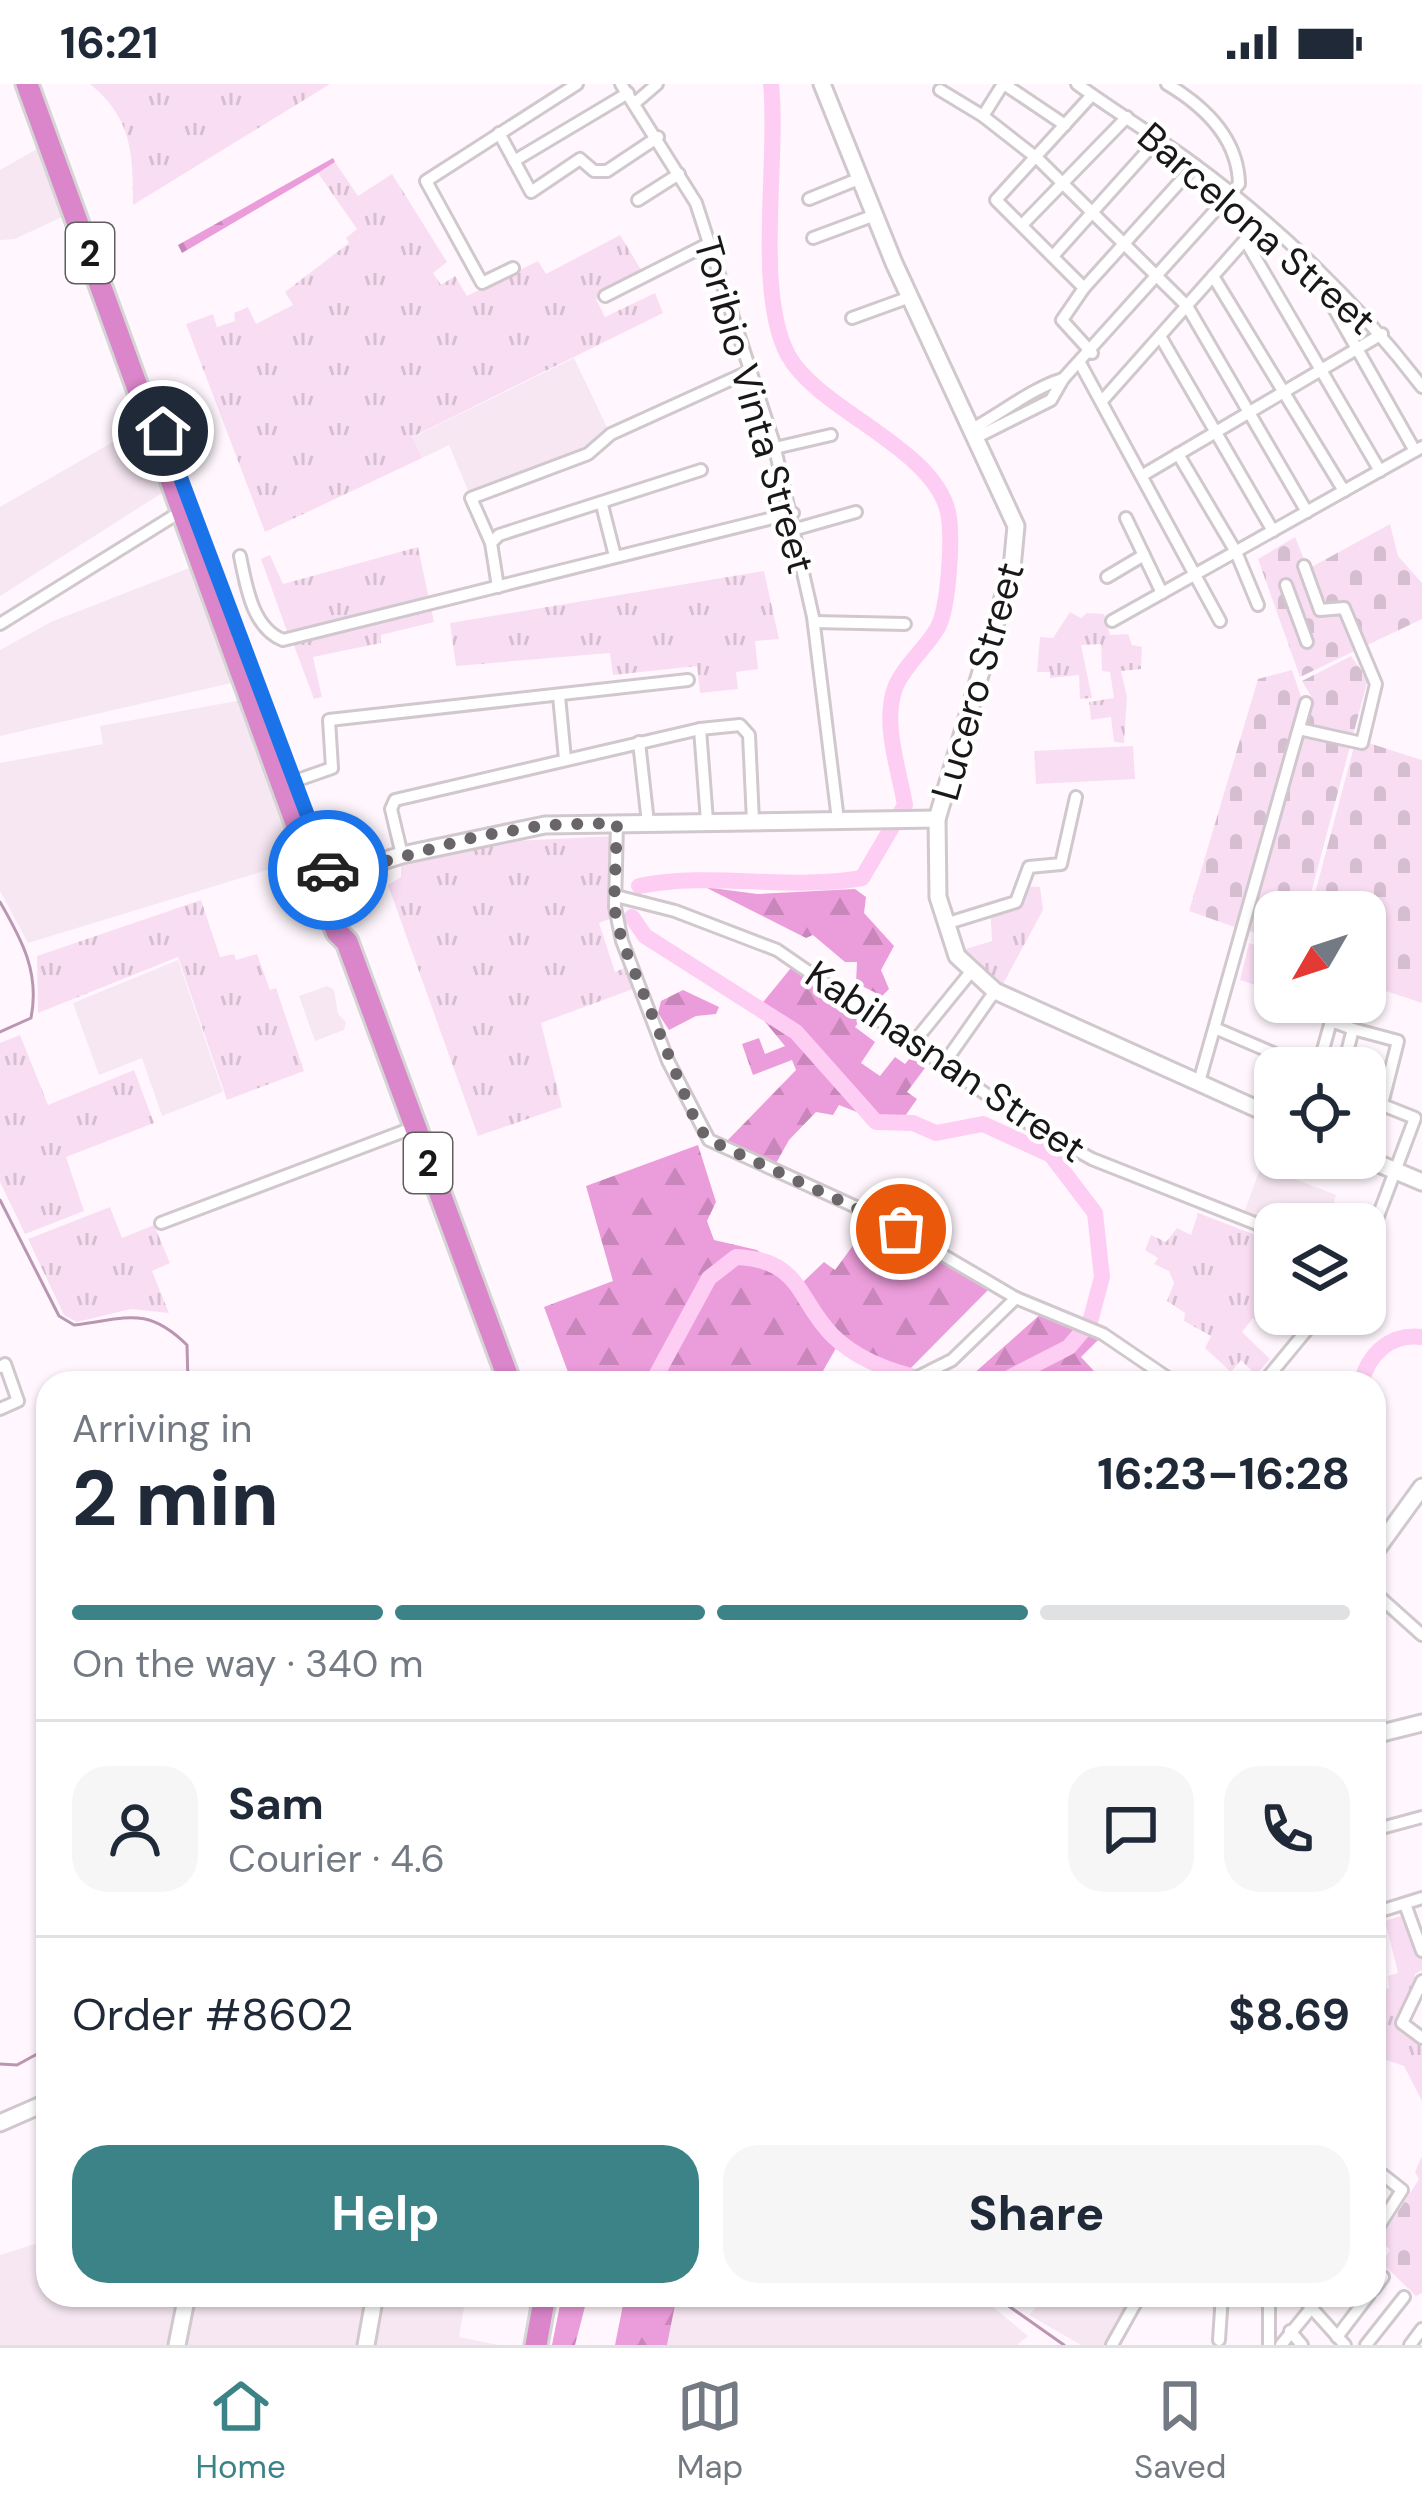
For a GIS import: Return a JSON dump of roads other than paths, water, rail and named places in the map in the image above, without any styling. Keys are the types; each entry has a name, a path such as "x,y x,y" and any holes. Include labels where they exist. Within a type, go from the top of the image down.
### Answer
{"highway":[{"name":"2","path":"27,84 153,422 152,436 180,512 268,729 295,781 324,878"},
{"name":"2","path":"153,422 163,431 324,878 350,927 347,942 506,1371"},
{"path":"536,2345 543,2307"}],"street":[{"path":"513,268 482,283 426,181 577,84"},
{"path":"514,161 628,94 657,84"},
{"name":"Lucero Street","path":"822,84 910,297 1009,504 1017,544 937,818 935,870 945,924 970,973 995,991 1254,1107"},
{"path":"982,116 1003,84 1065,125"},
{"name":"Barcelona Street","path":"1077,84 1195,165 1262,221 1382,334 1422,387"},
{"path":"975,433 1038,399 1082,365 1240,177 1227,137 1216,122 1168,84"},
{"path":"940,90 1038,160 1187,306 1307,512"},
{"name":"Toribio Vinta Street","path":"628,94 679,174 710,243 775,448 814,622 838,820"},
{"path":"1084,288 997,196 1038,160 1092,95"},
{"path":"1022,225 1065,187 1127,117"},
{"path":"500,133 531,192 580,159 594,171 607,171 658,137"},
{"path":"1053,256 1158,139"},
{"path":"1092,353 1062,320 1084,288 1195,165"},
{"path":"638,200 679,174"},
{"path":"808,199 861,178"},
{"path":"813,238 875,215"},
{"path":"1102,401 1262,221"},
{"path":"1245,240 1380,471"},
{"path":"605,296 710,243"},
{"path":"1213,276 1344,491"},
{"path":"1112,620 1419,449 1330,303 1325,282"},
{"path":"852,318 910,297"},
{"path":"1143,475 1382,334"},
{"path":"1160,336 1273,531"},
{"path":"1082,365 1220,621"},
{"path":"499,587 491,543 470,499 588,454 611,434 750,371"},
{"path":"775,448 831,435"},
{"path":"1178,454 1236,552 1258,605"},
{"path":"491,543 500,535 701,470"},
{"path":"602,505 615,556"},
{"path":"0,624 180,512"},
{"path":"796,529 856,512"},
{"path":"240,556 250,600 267,630 284,640 793,513"},
{"path":"1126,518 1162,592"},
{"path":"1107,577 1144,555"},
{"path":"1304,566 1320,610"},
{"path":"1286,585 1307,642"},
{"path":"1298,618 1344,608 1372,675 1362,742 1298,729"},
{"path":"814,622 905,624"},
{"path":"295,781 332,768 329,720 688,680"},
{"path":"559,696 565,759"},
{"path":"1199,1082 1306,703"},
{"path":"402,855 391,809 395,800 638,742 740,725 749,735 753,821"},
{"path":"700,729 707,821"},
{"path":"638,742 648,823"},
{"path":"945,924 1016,902 1029,867 1061,864 1076,797"},
{"path":"324,878 402,855 544,825 937,818"},
{"path":"617,823 616,896 622,941 668,1061 709,1140 878,1217 1016,1298 1102,1334 1157,1371"},
{"name":"Kabihasnan Street","path":"616,896 675,911 777,950 943,1065 1092,1160 1254,1223"},
{"path":"914,1042 970,973"},
{"path":"943,1065 995,991"},
{"path":"1324,1047 1331,1021 1398,1041 1386,1088"},
{"path":"1348,1047 1353,1028"},
{"path":"1217,1029 1259,1047"},
{"path":"1384,1203 1415,1118 1386,1106"},
{"path":"161,1223 416,1127"},
{"path":"1386,1167 1422,1182"},
{"path":"927,1371 952,1360 1016,1298"},
{"path":"1273,1371 1303,1335"},
{"path":"0,1367 5,1364 18,1401 0,1408"},
{"path":"1386,1536 1422,1487"},
{"path":"1386,1602 1419,1628"},
{"path":"1386,1733 1422,1723"},
{"path":"1386,1827 1422,1817"},
{"path":"1386,1910 1422,1898"},
{"path":"1406,1904 1422,1951"},
{"path":"1422,1982 1402,2023 1422,2038"},
{"path":"0,2123 36,2107"},
{"path":"1386,2177 1402,2190 1386,2215"},
{"path":"1366,2345 1404,2297"},
{"path":"177,2345 185,2307"},
{"path":"366,2345 373,2307"},
{"path":"1112,2345 1133,2307"},
{"path":"1219,2340 1221,2307"},
{"path":"1268,2345 1269,2307"},
{"path":"1281,2345 1311,2307"},
{"path":"1313,2307 1341,2341 1363,2307"},
{"path":"1410,2345 1422,2329"},
{"path":"1290,2331 1302,2345"}],"waterway":[{"path":"639,886 694,880 806,883 862,878 905,805 891,731 895,688 937,629 944,606 949,523 938,489 899,448 803,375 788,355 778,328 770,261 771,84"},
{"path":"0,902 27,957 33,986 31,1018 0,1032"},
{"path":"632,917 645,936 796,1032 876,1122 913,1123 936,1133 983,1124 1051,1155 1095,1213 1102,1277 1090,1322 1069,1347 1022,1371"},
{"path":"0,1200 59,1316 74,1325 122,1318 159,1324 187,1345 188,1371"},
{"path":"659,1371 709,1278 736,1257 774,1265 786,1273 832,1335 863,1358 897,1371"},
{"path":"1366,1371 1391,1342 1422,1337"},
{"path":"0,2064 17,2065 36,2055"},
{"path":"1010,2307 1064,2345"}]}
